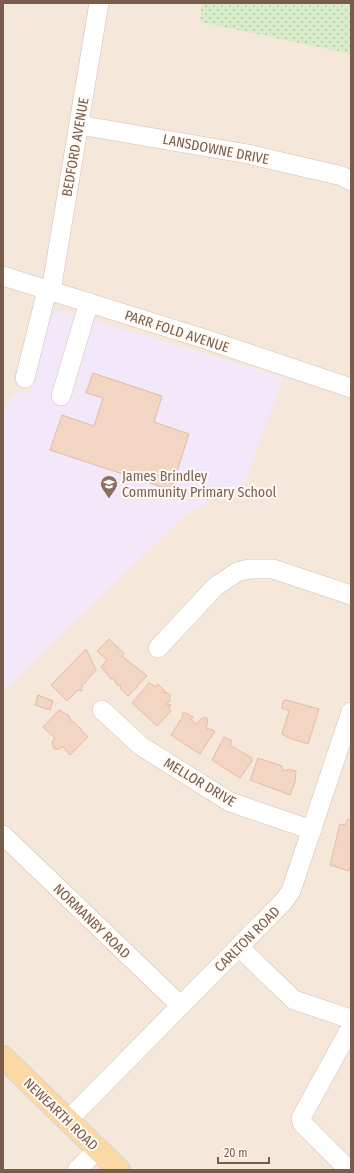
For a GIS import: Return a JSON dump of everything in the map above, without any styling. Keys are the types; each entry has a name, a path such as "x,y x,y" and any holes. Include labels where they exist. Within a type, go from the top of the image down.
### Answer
{"main road":[{"name":"NEWEARTH ROAD","path":"3,1057 119,1170"}],"street":[{"name":"BEDFORD AVENUE","path":"25,378 49,290 79,125 99,3"},
{"name":"LANSDOWNE DRIVE","path":"79,125 248,154 342,176 351,181"},
{"name":"PARR FOLD AVENUE","path":"3,276 89,302 351,388"},
{"path":"61,396 89,302"},
{"path":"158,648 177,639 220,583 237,572 249,569 273,569 351,596"},
{"name":"MELLOR DRIVE","path":"102,710 141,746 230,802 312,830"},
{"name":"CARLTON ROAD","path":"68,1120 239,947 291,892 351,712"},
{"name":"NORMANBY ROAD","path":"3,836 181,1006"},
{"path":"239,947 294,1000 351,1019"},
{"path":"349,1170 302,1123 301,1118 351,1027"},
{"path":"77,1170 98,1149"}],"shaded area":[{"path":"3,3 351,3 351,1170 3,1170"},
{"name":"James Brindley Community Primary School","path":"59,310 283,377 246,481 184,516 3,690 3,408 20,389 30,393 49,316"}],"green space":[{"path":"202,3 351,3 351,54 200,22"}],"building":[{"path":"93,373 162,396 154,422 189,434 171,490 50,450 62,415 94,426 103,398 86,393"},
{"path":"109,639 124,653 122,656 147,676 128,696 121,689 120,685 118,686 113,678 111,679 101,667 107,660 97,651"},
{"path":"86,649 96,670 82,686 82,691 78,690 67,701 51,685"},
{"path":"149,683 156,687 158,684 165,691 163,693 166,692 170,695 170,701 166,704 171,705 169,708 171,711 157,726 132,703"},
{"path":"38,695 53,701 50,710 35,705"},
{"path":"286,700 319,709 308,744 289,738 282,734 289,711 282,708 283,701"},
{"path":"59,710 69,716 71,722 73,721 88,737 70,755 62,746 60,749 54,749 52,742 55,738 43,727"},
{"path":"182,713 186,713 193,717 191,720 197,724 205,717 208,719 206,728 215,731 200,754 171,735 183,716"},
{"path":"224,737 232,741 230,745 252,758 252,761 240,778 212,760"},
{"path":"258,758 282,766 282,769 287,771 288,769 296,771 295,782 290,795 250,780"},
{"path":"348,819 351,820 351,864 349,871 330,865 340,824 345,825"}],"place":[{"name":"James Brindley Community Primary School","path":"109,499"}]}
